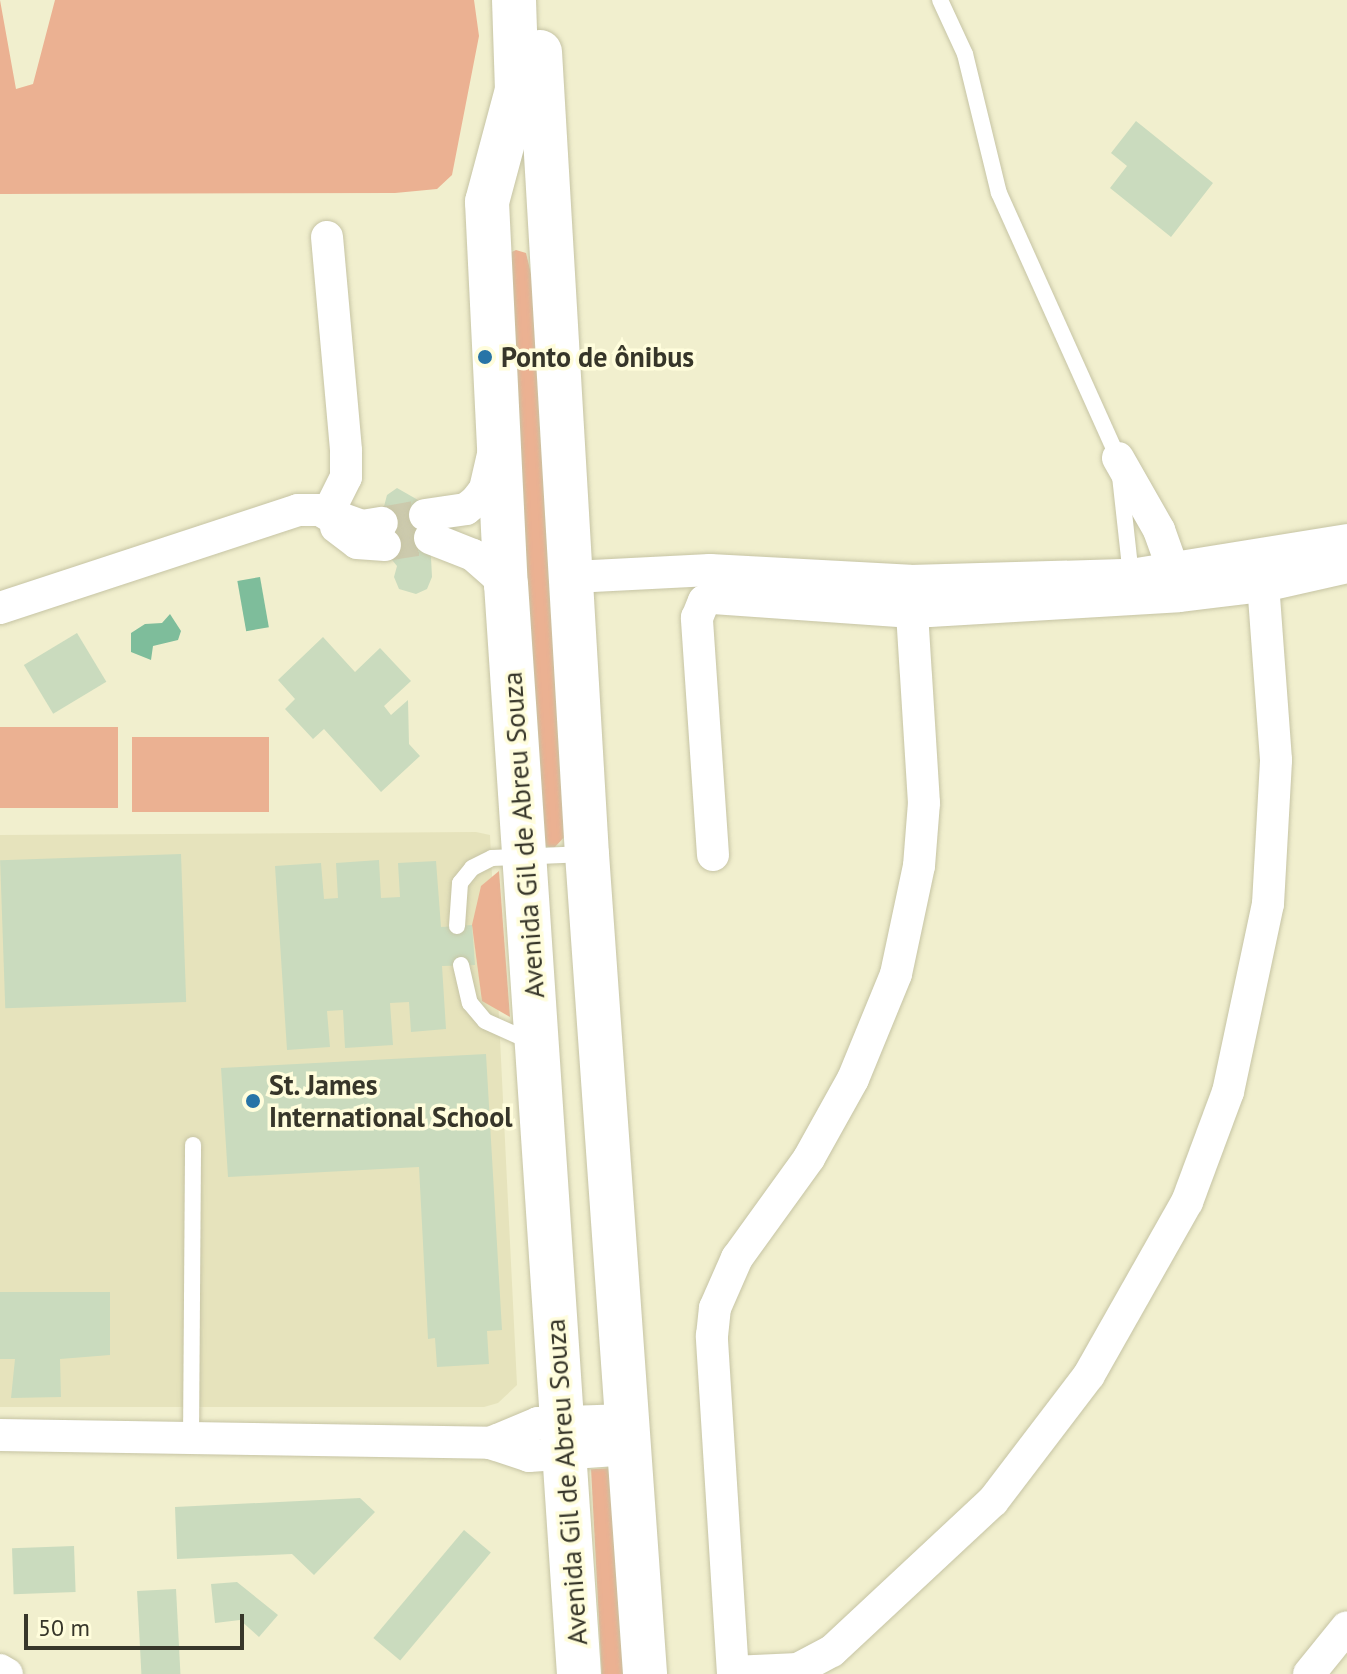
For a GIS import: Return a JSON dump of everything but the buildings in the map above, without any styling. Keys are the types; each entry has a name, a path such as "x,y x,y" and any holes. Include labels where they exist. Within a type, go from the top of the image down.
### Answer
{"street":[{"name":"Avenida Gil de Abreu Souza","path":"514,0 517,90 487,190 489,245 506,584 579,1674"},
{"path":"537,0 587,854 645,1674"},
{"path":"489,245 502,234 526,233 540,260 545,296 556,313"},
{"path":"327,237 346,477 327,515"},
{"path":"497,427 490,471 476,501 466,509 427,526 473,555 506,584"},
{"path":"1118,458 1159,530 1173,569"},
{"path":"0,608 298,510 327,515 383,534"},
{"path":"573,577 710,570 911,597 1173,569 1262,572 1347,540"},
{"path":"713,855 697,618 704,601 713,598 911,597 1347,567"},
{"path":"911,597 924,803 919,866 896,974 853,1079 809,1158 737,1258 715,1308 712,1336 733,1673 798,1669 832,1651 993,1501 1089,1375 1187,1202 1228,1092 1268,904 1276,760 1262,572"},
{"path":"0,1435 490,1443 520,1427 564,1439 629,1434"},
{"path":"1309,1674 1347,1627"},
{"path":"0,1670 7,1674"}],"lane":[{"path":"940,0 965,54 999,193 1118,458 1131,575"},
{"path":"457,926 460,883 472,868 492,858 587,854"},
{"path":"461,965 470,1003 485,1021 537,1044"},
{"path":"191,1440 193,1145"}],"shaded area":[{"path":"0,0 16,89 33,84 55,0 474,0 479,36 452,175 437,189 395,193 0,194"},
{"path":"516,250 526,253 534,286 568,833 554,848 544,846 505,255"},
{"path":"260,577 269,627 246,631 237,581"},
{"path":"170,614 181,631 178,640 153,646 151,660 131,652 131,633 145,624 162,623"},
{"path":"0,727 118,727 118,808 0,808"},
{"path":"132,737 269,737 269,812 132,812"},
{"name":"St. James International School","path":"476,832 490,835 517,1385 498,1403 484,1407 0,1407 0,835"},
{"path":"499,871 510,1017 482,1001 472,925 481,886"},
{"path":"615,1468 626,1674 602,1674 591,1469"}],"tunnel":[{"path":"382,523 425,515"},
{"path":"385,545 430,538"}],"place":[{"name":"Ponto de ônibus","path":"485,357"},
{"name":"St. James International School","path":"253,1101"}]}
